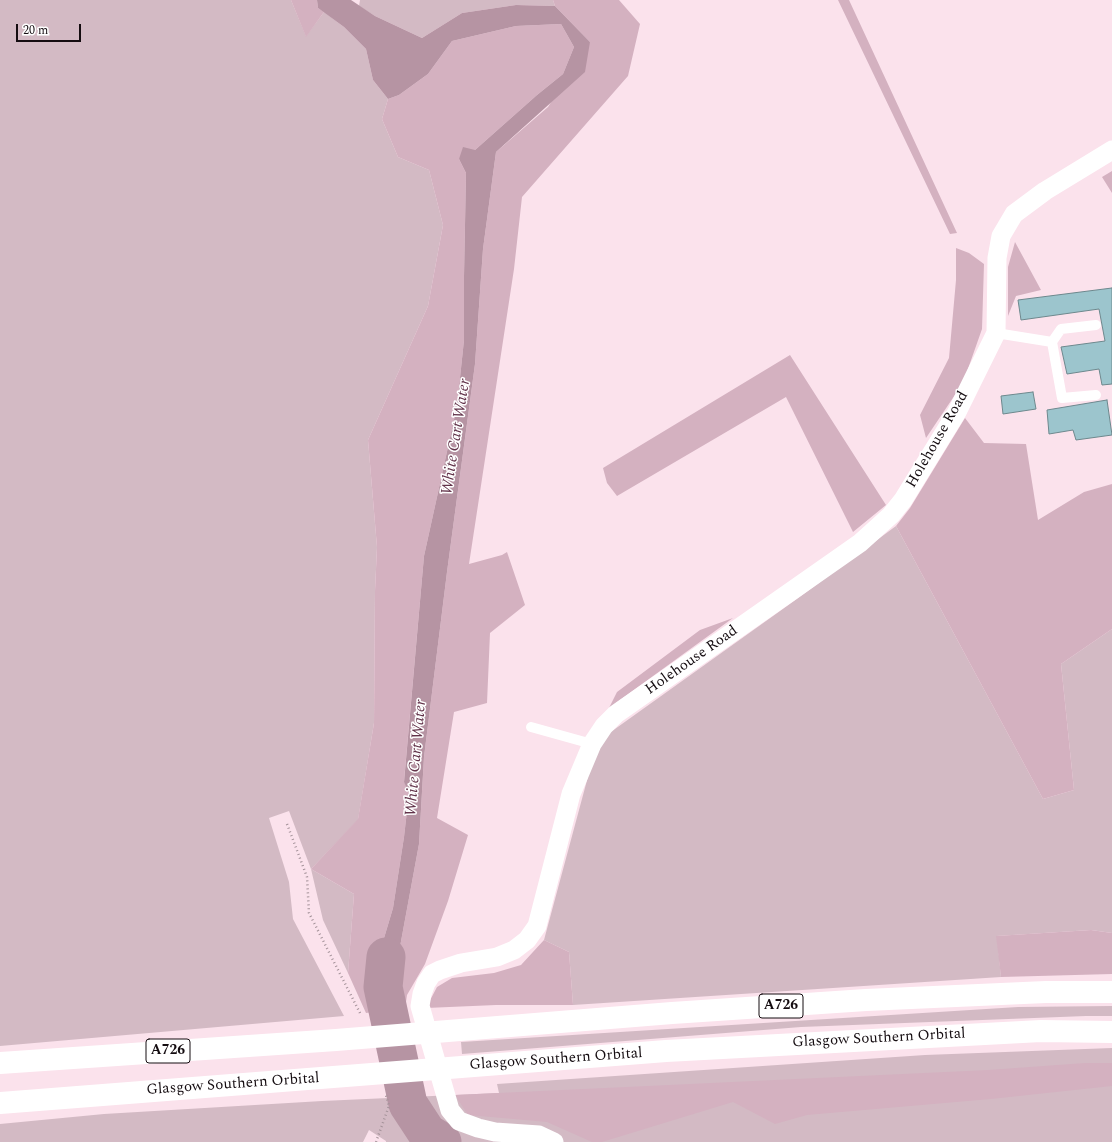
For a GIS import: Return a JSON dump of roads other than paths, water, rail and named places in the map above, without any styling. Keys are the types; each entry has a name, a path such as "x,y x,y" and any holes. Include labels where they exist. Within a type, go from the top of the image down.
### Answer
{"highway":[{"name":"A726","path":"0,1063 336,1040 672,1013 866,1000 1046,992 1112,992"},
{"name":"Glasgow Southern Orbital","path":"0,1103 666,1051 1041,1031 1112,1032"}],"street":[{"name":"Holehouse Road","path":"554,1142 539,1135 495,1132 478,1128 459,1121 450,1110 420,1006 426,983 432,974 440,970 461,963 497,957 514,950 527,940 537,926 571,794 592,744 604,726 616,714 860,543 891,515 903,500 957,412 996,333 997,258 1001,236 1014,214 1044,191 1112,150"}],"lane":[{"path":"1096,325 1061,329 1052,342 1062,398 1096,395"},
{"path":"996,333 1052,342"},
{"path":"531,727 592,744"}],"water":[{"path":"317,0 351,0 375,16 422,38 462,13 516,5 555,6 590,42 585,72 496,152 483,249 475,364 424,757 419,844 392,990 394,1010 380,1011 370,985 393,908 404,837 409,793 404,782 424,556 457,406 464,340 466,173 459,159 463,147 475,150 563,74 574,47 561,24 516,26 452,41 428,74 399,95 388,99 373,80 366,49 344,27 318,8"},
{"path":"401,1097 417,1097 421,1108 446,1135 456,1142 427,1142 422,1139 406,1119"}],"waterway":[{"name":"White Cart Water","path":"386,957 383,987 408,1104 427,1133 442,1142"}]}
